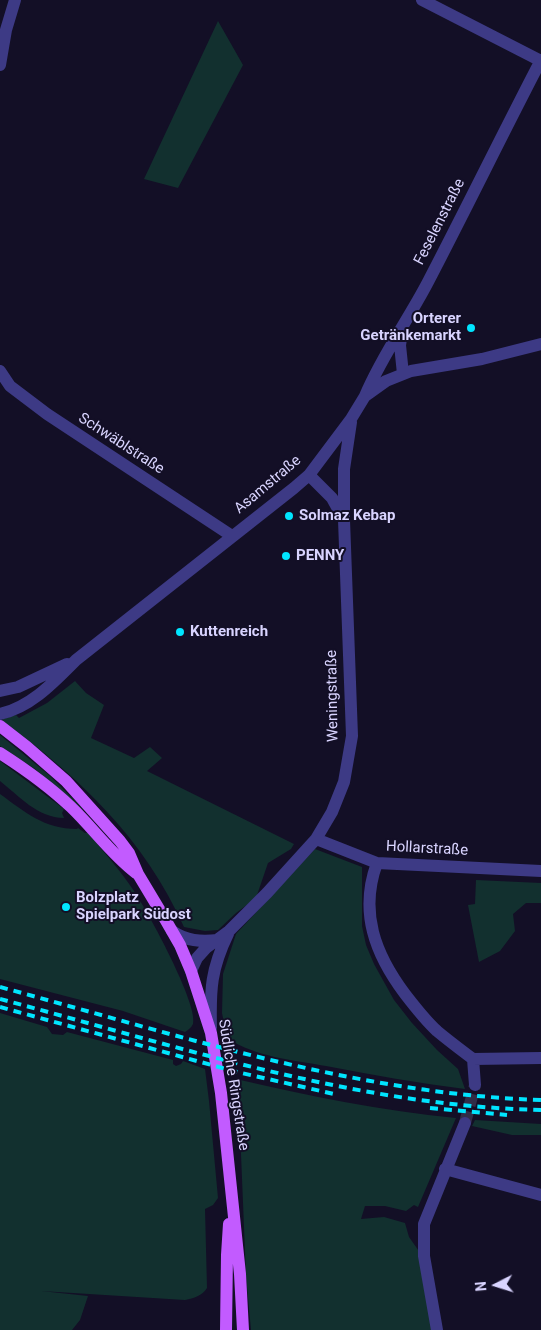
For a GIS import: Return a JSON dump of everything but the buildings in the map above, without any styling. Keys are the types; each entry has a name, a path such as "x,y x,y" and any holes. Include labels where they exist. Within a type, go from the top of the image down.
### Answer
{"main road":[{"name":"Südliche Ringstraße","path":"0,726 52,769 86,801 129,853 138,874 172,930 191,971 211,1033 221,1093 240,1274 243,1330"},
{"name":"Südliche Ringstraße","path":"0,753 58,794 89,824 118,858 138,874"},
{"name":"Südliche Ringstraße","path":"226,1330 227,1255 232,1197"}],"street":[{"path":"0,65 6,30 15,0"},
{"path":"422,0 541,61"},
{"name":"Feselenstraße","path":"365,396 397,334 429,281 541,61"},
{"path":"403,374 400,345 404,325"},
{"name":"Asamstraße","path":"0,714 20,708 33,699 54,682 76,660 290,492 309,475 351,419 365,396 386,381 403,374 482,359 541,344"},
{"name":"Schwäblstraße","path":"0,371 10,386 47,414 232,536"},
{"name":"Weningstraße","path":"191,971 196,958 229,931 267,893 316,839 332,812 344,782 352,736 344,520 344,469 351,419"},
{"path":"309,475 332,498 344,520"},
{"name":"Asamstraße","path":"0,691 18,687 76,660"},
{"name":"Hollarstraße","path":"316,839 377,862 541,871"},
{"path":"377,862 370,900 370,921 374,940 390,975 422,1016 436,1031 473,1059 541,1058"},
{"path":"172,930 180,937 189,940 218,940"},
{"name":"Weningstraße","path":"211,1033 211,979 215,964 229,931"},
{"path":"473,1059 475,1085"},
{"path":"437,1330 424,1256 424,1224 465,1123"},
{"path":"445,1169 541,1195"}],"green space":[{"path":"218,21 243,65 178,188 144,179"},
{"path":"75,681 86,693 104,705 91,738 134,758 150,747 162,758 147,771 294,844 291,849 268,863 256,898 218,930 205,931 184,927 150,865 108,812 59,765 3,721 3,719 16,715 19,718 47,703"},
{"path":"0,735 49,775 87,813 35,769 0,746"},
{"path":"0,761 64,809 62,813 64,818 55,817 37,810 0,781"},
{"path":"0,794 45,823 65,828 78,828 88,833 118,868 150,917 171,958 193,1014 193,1024 188,1030 185,1032 123,1011 0,979"},
{"path":"315,849 362,867 362,926 366,945 374,964 394,1000 412,1023 458,1069 465,1089 396,1079 275,1057 250,1050 227,1038 222,1013 223,974 236,934"},
{"path":"476,880 541,883 541,903 526,903 513,914 515,931 500,951 479,962 468,905 475,904"},
{"path":"0,1013 47,1027 52,1034 63,1035 67,1032 173,1060 173,1064 176,1066 183,1061 205,1069 218,1198 213,1205 205,1209 207,1288 200,1295 185,1300 41,1291 88,1296 80,1320 72,1330 0,1330"},
{"path":"236,1079 346,1102 456,1118 418,1207 414,1205 406,1211 385,1206 365,1206 361,1219 384,1217 405,1223 409,1237 421,1254 434,1330 251,1330 246,1276 241,1154 233,1081"},
{"path":"475,1120 541,1124 541,1135 512,1135 472,1126"}],"tunnel":[{"path":"465,1123 475,1085"}],"railway":[{"path":"0,987 201,1042 335,1074 403,1087 541,1100"},
{"path":"0,999 200,1054 335,1086 403,1098 472,1106 541,1110"},
{"path":"0,1007 237,1072 334,1094"},
{"path":"430,1108 507,1115"}],"place":[{"name":"Orterer Getränkemarkt","path":"471,328"},
{"name":"Solmaz Kebap","path":"289,516"},
{"name":"PENNY","path":"286,556"},
{"name":"Kuttenreich","path":"180,632"},
{"name":"Bolzplatz Spielpark Südost","path":"66,907"}]}
